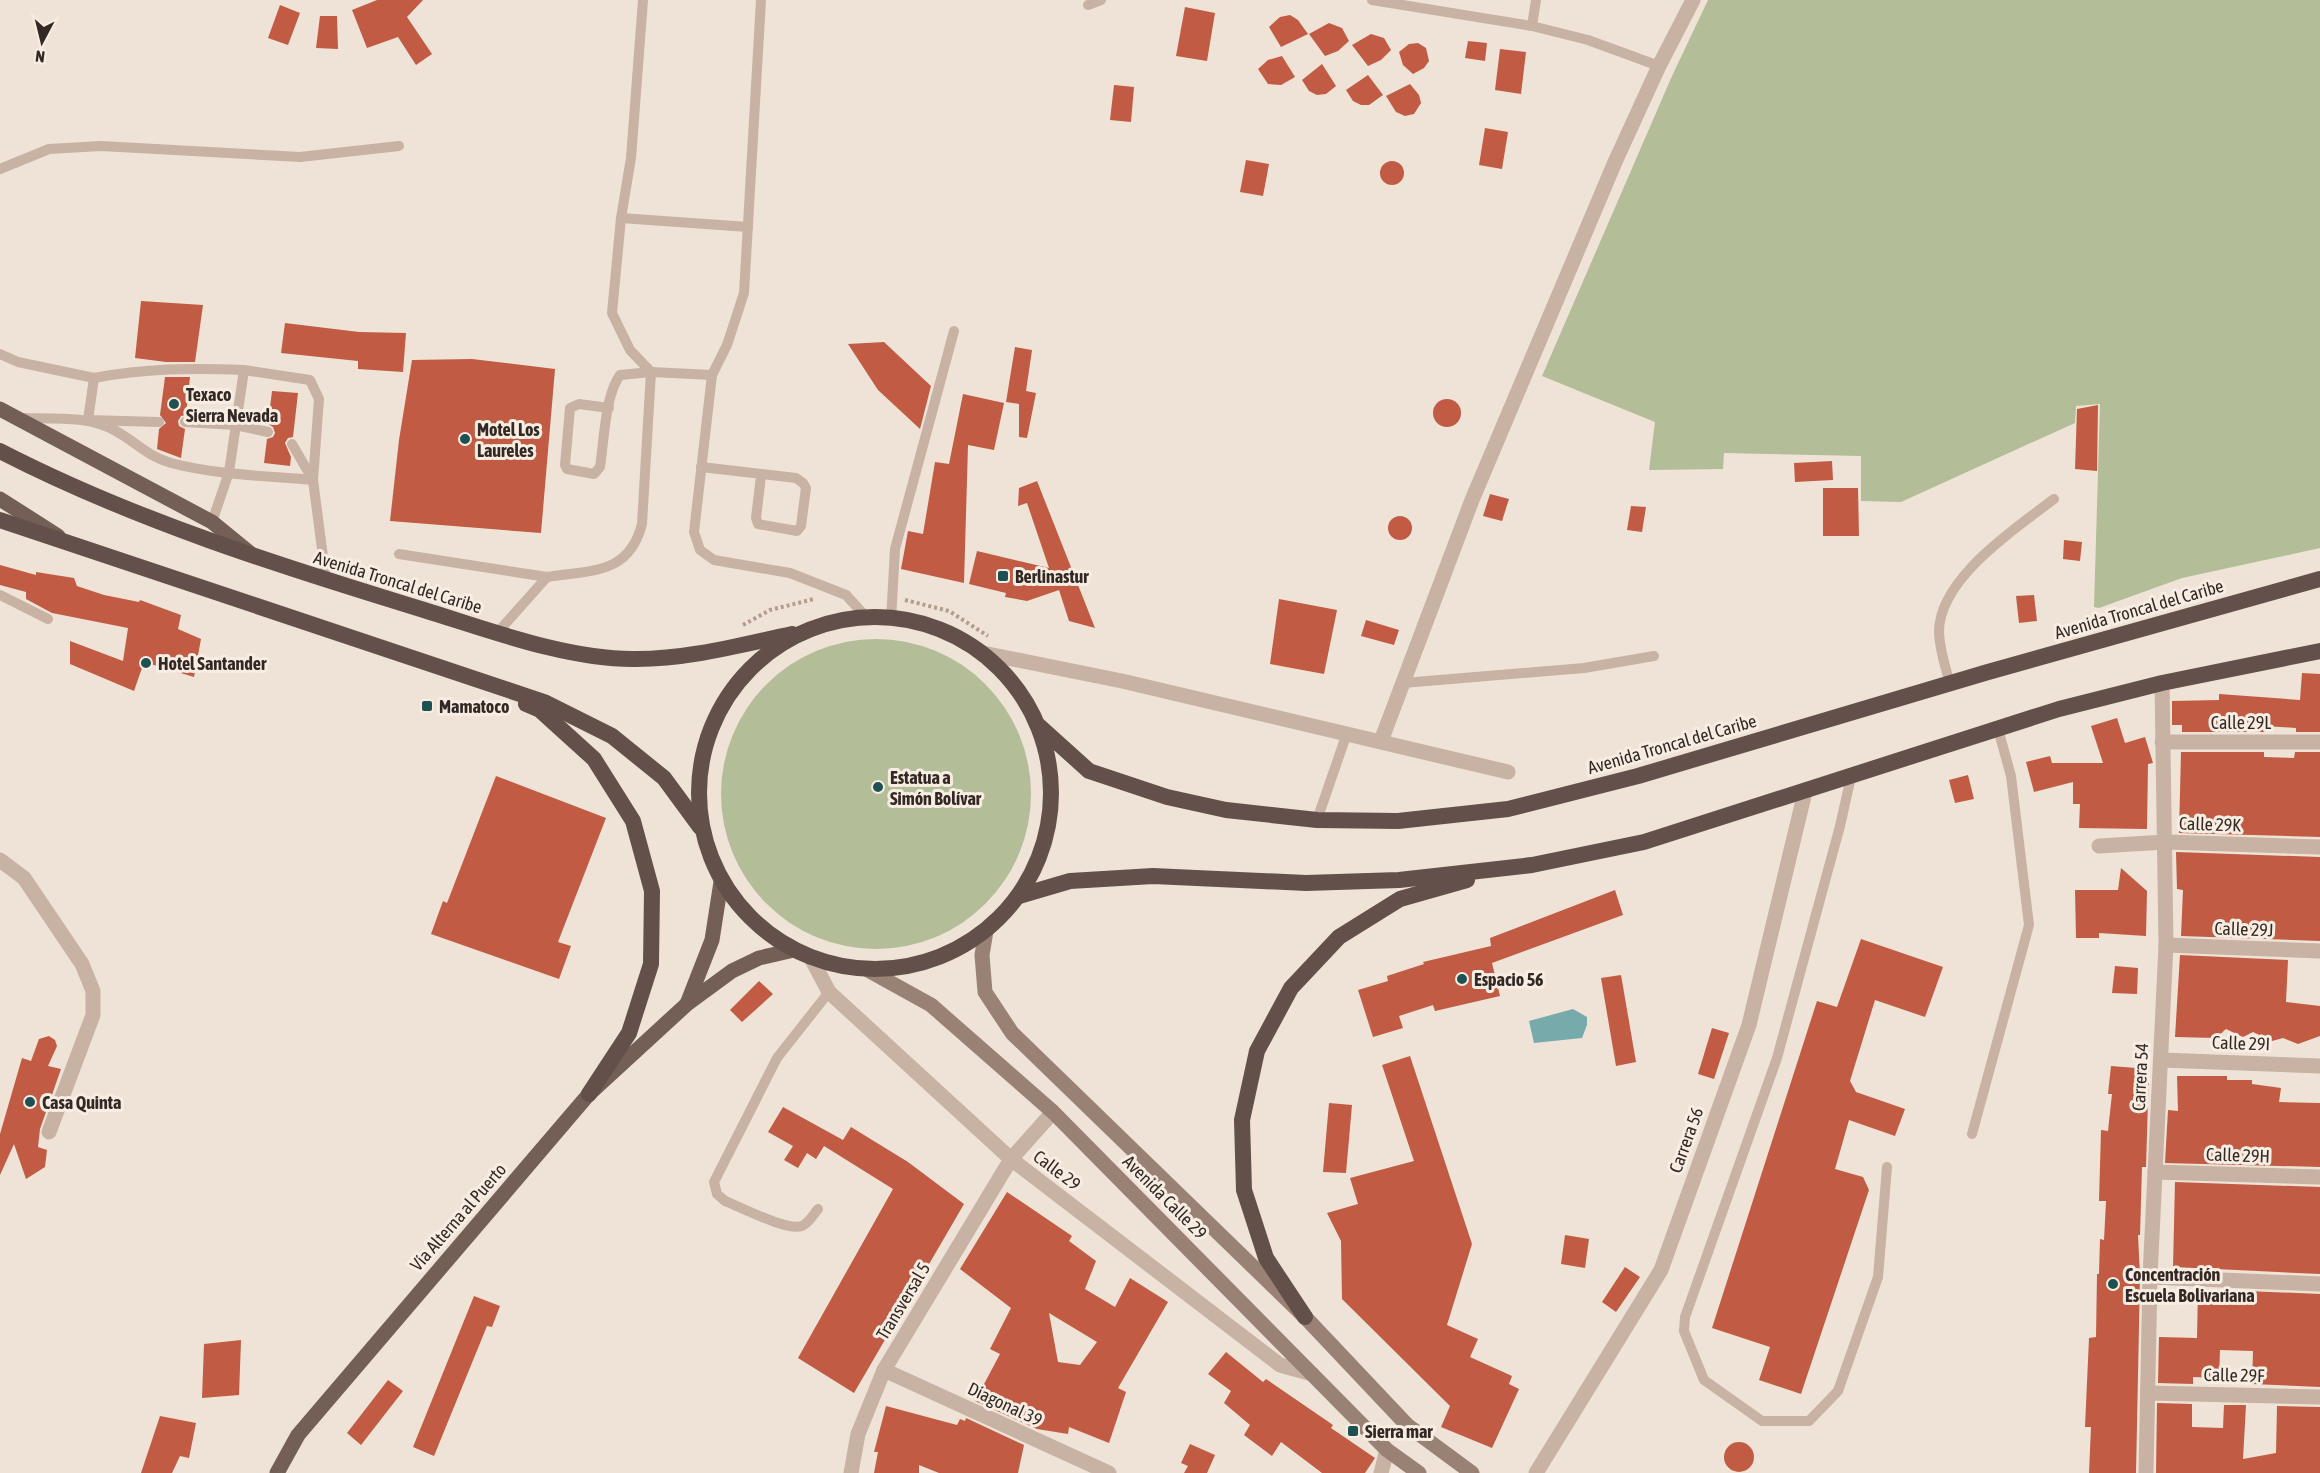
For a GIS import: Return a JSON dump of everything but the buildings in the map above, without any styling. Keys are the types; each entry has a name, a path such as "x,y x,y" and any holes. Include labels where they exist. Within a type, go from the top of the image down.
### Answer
{"highway":[{"name":"Avenida Troncal del Caribe","path":"0,451 56,480 257,558 497,633 563,651 634,659 693,655 802,632"},
{"path":"0,520 64,539 544,702 612,736 664,778 700,826 722,882 753,921 794,950 838,966 866,969 909,966 949,953 986,931 1019,896 1037,865 1048,831 1053,796 1049,760 1040,726 1016,686 983,653 951,633 915,620 838,620 802,632 752,664 717,711 699,767 700,826"},
{"name":"Avenida Troncal del Caribe","path":"1040,726 1089,771 1167,798 1226,810 1317,820 1398,821 1508,809 1638,776 1950,683 2320,579"},
{"path":"1305,1317 1266,1258 1245,1190 1242,1120 1257,1051 1291,988 1340,936 1400,899 1532,865 1644,842 2059,709 2162,683 2320,651"},
{"path":"473,679 540,710 594,759 633,821 636,831 652,891 651,964 629,1034 589,1094"},
{"path":"1019,896 1070,881 1153,876 1306,883 1399,880 1532,865"}],"main road":[{"path":"0,409 212,522 257,558"},
{"path":"0,499 64,539"},
{"name":"Vía Alterna al Puerto","path":"687,1004 712,940 722,882"},
{"name":"Avenida Calle 29","path":"986,931 982,955 985,992 1012,1033 1305,1317 1407,1425 1472,1473"},
{"name":"Vía Alterna al Puerto","path":"277,1473 298,1435 589,1094 687,1004 741,966 759,958 794,950"},
{"name":"Avenida Calle 29","path":"866,969 931,1005 1053,1112 1387,1450 1419,1473"}],"street":[{"path":"1381,741 1472,500 1659,66 1693,0"},
{"path":"983,653 1122,681 1508,772"},
{"name":"Carrera 54","path":"2146,1473 2150,1278 2166,945 2162,683"},
{"name":"Calle 29L","path":"2162,742 2320,742"},
{"name":"Carrera 56","path":"1536,1473 1661,1270 1749,1025 1805,792"},
{"name":"Calle 29K","path":"2099,846 2166,842 2320,847"},
{"path":"0,860 24,878 82,964 93,991 93,1015 49,1132"},
{"name":"Calle 29J","path":"2166,945 2320,951"},
{"name":"Calle 29","path":"811,958 829,992 1011,1159 1280,1365 1312,1374"},
{"name":"Calle 29I","path":"2161,1060 2320,1066"},
{"name":"Transversal 5","path":"850,1473 858,1434 884,1370 1011,1159 1053,1112"},
{"name":"Calle 29H","path":"2155,1172 2320,1177"},
{"path":"2150,1278 2320,1284"},
{"name":"Diagonal 39","path":"884,1370 1109,1473"},
{"name":"Calle 29F","path":"2148,1393 2320,1397"},
{"path":"1381,1473 1387,1450"}],"lane":[{"path":"399,554 547,577 611,567 637,544 642,524 651,372 630,350 612,313 621,218 631,158 643,0"},
{"path":"761,0 744,293 727,345 712,375 694,532 700,550 714,560 790,573 846,595 868,619"},
{"path":"1088,5 1101,0"},
{"path":"1372,0 1532,26 1588,40 1659,66"},
{"path":"1532,26 1536,0"},
{"path":"0,169 49,148 101,146 300,157 399,146"},
{"path":"621,218 748,227"},
{"path":"891,620 896,549 954,331"},
{"path":"0,354 18,362 94,378 128,371 175,367 244,370 310,380 319,399 313,480 326,580"},
{"path":"212,522 229,472 244,370"},
{"path":"609,408 579,404 570,408 565,465 567,469 594,474 598,472 609,408 615,382 620,375 651,372 712,375"},
{"path":"88,420 94,378"},
{"path":"14,417 159,422"},
{"path":"88,420 116,431 148,455 173,463 229,472 313,480"},
{"path":"186,422 235,425 268,432"},
{"path":"292,444 313,480"},
{"path":"701,467 761,476 796,478 804,483 805,497 801,526 797,531 758,524 756,518 761,476"},
{"path":"1950,683 1939,631 1945,608 1983,553 2054,499"},
{"path":"497,633 547,577"},
{"path":"0,595 48,619"},
{"path":"1403,683 1584,668 1654,656"},
{"path":"1972,1134 2029,925 2011,776 1998,729"},
{"path":"1317,820 1347,734"},
{"path":"1851,777 1840,826 1777,1058 1685,1317 1684,1331 1704,1380 1762,1421 1809,1421 1838,1391 1878,1277 1887,1167"},
{"path":"818,1209 807,1223 800,1227 787,1226 725,1201 717,1194 714,1182 777,1058 829,992"}],"green space":[{"path":"1708,0 2320,0 2320,548 2182,578 2099,608 2094,607 2100,404 2076,406 2075,423 1901,502 1861,501 1861,456 1724,453 1723,469 1649,470 1655,422 1542,376 1672,76"},
{"path":"876,639 921,645 949,657 986,684 1013,721 1025,749 1031,794 1025,839 1013,867 986,904 949,931 921,943 876,949 831,943 803,931 766,904 739,867 727,839 721,794 727,749 739,721 766,684 803,657 831,645"}],"water":[{"path":"1573,1009 1587,1017 1587,1025 1582,1038 1534,1043 1529,1021"}],"place":[{"name":"Texaco Sierra Nevada","path":"174,404"},
{"name":"Motel Los Laureles","path":"465,439"},
{"name":"Berlinastur","path":"1003,576"},
{"name":"Hotel Santander","path":"146,663"},
{"name":"Mamatoco","path":"427,706"},
{"name":"Estatua a Simón Bolívar","path":"878,787"},
{"name":"Espacio 56","path":"1462,979"},
{"name":"Casa Quinta","path":"30,1102"},
{"name":"Concentración Escuela Bolivariana","path":"2113,1284"},
{"name":"Sierra mar","path":"1353,1431"}]}
